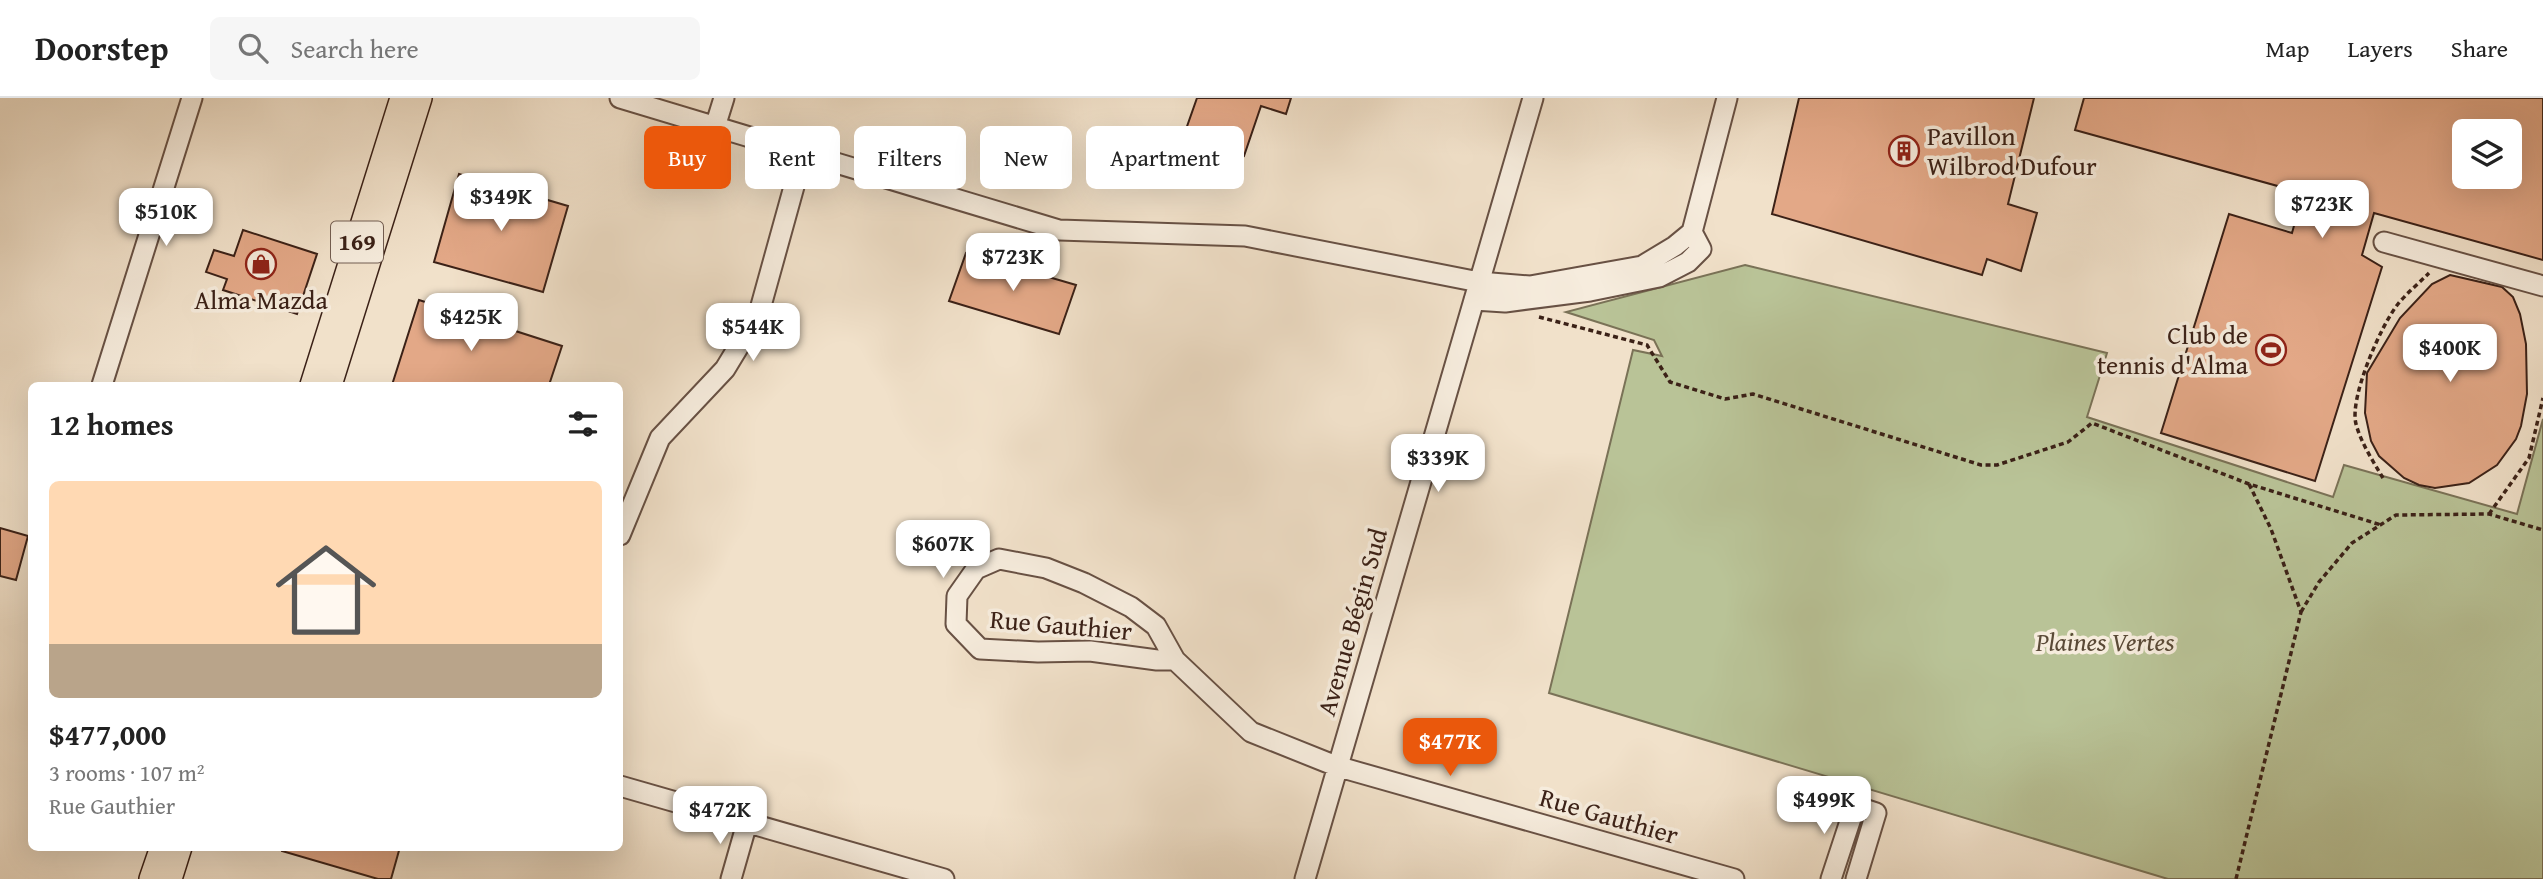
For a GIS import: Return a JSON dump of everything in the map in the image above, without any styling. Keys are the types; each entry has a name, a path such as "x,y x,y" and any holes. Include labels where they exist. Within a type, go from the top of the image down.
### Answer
{"main road":[{"name":"169","path":"313,382 402,98"},
{"name":"169","path":"331,382 420,98"},
{"path":"151,879 161,851"},
{"path":"170,879 179,851"}],"street":[{"path":"103,382 192,98"},
{"path":"620,98 712,126"},
{"path":"715,126 724,98"},
{"name":"Avenue Bégin Sud","path":"1305,879 1533,98"},
{"path":"840,165 1059,230 1245,236 1476,291 1505,302 1590,291 1659,277 1688,262 1701,249 1692,232 1727,98"},
{"path":"623,528 660,438 725,369 759,313 793,189"},
{"path":"2384,242 2543,286"},
{"name":"Rue Gauthier","path":"1175,660 1090,651 981,649 956,624 957,596 976,569 999,559 1046,568 1084,583 1131,607 1156,626 1175,660 1251,732 1336,766 1734,879"},
{"path":"623,787 944,879"},
{"path":"1831,879 1855,806 1876,813 1856,879"},
{"path":"731,879 747,823"}],"path":[{"path":"2383,478 2369,455 2356,423 2356,400 2378,336 2398,304 2443,259"},
{"path":"1527,314 1647,345 1670,382 1725,399 1753,394 1981,465 1997,466 2068,442 2092,423 2249,484 2381,525"},
{"path":"2489,514 2529,458 2543,398"},
{"path":"2249,484 2271,529 2301,612"},
{"path":"2238,879 2238,865 2301,612 2319,582 2352,544 2396,515 2489,514 2543,530"}],"green space":[{"name":"Plaines Vertes","path":"1745,265 2107,353 2087,417 2333,497 2344,465 2517,514 2543,419 2543,879 2168,879 1549,693 1633,350 1662,356 1654,340 1566,312"}],"building":[{"path":"1197,98 1291,98 1286,114 1261,106 1244,156 1244,126 1187,126"},
{"name":"Pavillon Wilbrod Dufour","path":"1799,98 2034,98 2008,204 2037,213 2021,271 1987,259 1982,275 1772,214"},
{"path":"2084,98 2543,98 2543,260 2374,213 2362,255 2382,267 2315,481 2161,433 2229,214 2292,233 2303,193 2075,130"},
{"path":"459,174 568,206 543,292 434,262"},
{"name":"Alma Mazda","path":"243,230 317,254 297,314 223,290 227,279 206,272 214,250 234,256"},
{"path":"966,253 1076,285 1059,334 949,301"},
{"path":"2450,275 2502,287 2513,297 2520,314 2526,344 2527,394 2516,439 2497,465 2469,483 2435,488 2404,478 2379,456 2371,441 2365,413 2367,373 2400,318 2432,284"},
{"path":"419,300 562,346 550,382 393,382"},
{"path":"0,528 28,536 16,580 0,576"},
{"path":"282,851 399,851 391,879 378,879"}],"place":[{"name":"Pavillon Wilbrod Dufour","path":"1904,151"},
{"name":"Alma Mazda","path":"261,264"},
{"name":"Club de tennis d'Alma","path":"2271,350"}]}
